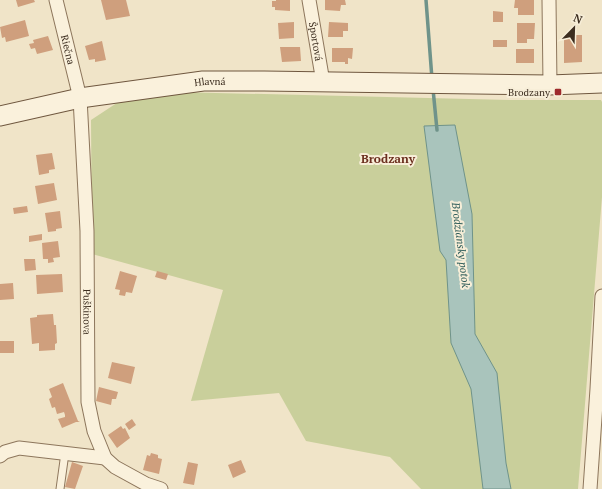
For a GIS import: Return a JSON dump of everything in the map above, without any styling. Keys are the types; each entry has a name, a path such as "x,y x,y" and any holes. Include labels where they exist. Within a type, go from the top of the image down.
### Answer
{"main road":[{"name":"Hlavná","path":"0,116 80,98 203,82 550,85"},
{"path":"550,85 602,84"}],"street":[{"name":"Riečna","path":"56,0 80,98"},
{"name":"Športová","path":"309,0 323,82"},
{"path":"549,0 550,85"},
{"name":"Puškinova","path":"80,98 87,232 88,402 94,431 105,458"},
{"path":"590,489 602,296"},
{"path":"0,456 5,452 19,448 105,458 115,467 146,484 161,489"}],"lane":[{"path":"60,489 66,453"}],"green space":[{"path":"135,91 512,100 601,100 602,197 578,489 421,489 390,457 306,441 279,393 191,401 223,290 92,254 91,120"}],"water":[{"path":"455,125 472,214 475,334 497,373 506,463 511,489 483,489 471,389 451,343 446,260 440,251 424,126"}],"building":[{"path":"16,0 34,0 35,2 18,7"},
{"path":"101,0 126,0 130,16 106,20"},
{"path":"290,0 290,11 275,10 275,7 272,7 272,1"},
{"path":"325,0 345,0 346,5 341,5 340,11 325,10"},
{"path":"515,0 534,0 534,15 518,15 518,8 514,8"},
{"path":"493,11 503,12 503,22 493,22"},
{"path":"25,20 29,36 6,42 5,37 2,38 0,27"},
{"path":"294,22 294,38 279,39 278,23"},
{"path":"329,22 348,23 348,31 343,31 343,37 328,37"},
{"path":"517,23 535,23 534,39 527,39 527,43 517,43"},
{"path":"564,35 582,35 582,62 564,63"},
{"path":"48,36 53,50 37,54 35,48 31,49 29,44 34,43 33,40"},
{"path":"493,40 507,40 507,47 493,47"},
{"path":"102,41 106,60 95,62 95,59 89,60 85,46"},
{"path":"280,47 300,47 301,61 282,62"},
{"path":"332,48 353,48 352,59 348,58 348,64 345,64 345,62 332,62"},
{"path":"516,49 534,49 534,63 516,63"},
{"path":"52,153 55,169 49,170 49,173 39,175 36,155"},
{"path":"54,183 57,200 38,204 35,186"},
{"path":"27,206 28,212 14,214 13,208"},
{"path":"60,211 62,228 56,229 56,231 48,232 45,213"},
{"path":"42,234 42,240 29,242 29,236"},
{"path":"58,241 60,257 53,258 54,262 48,263 48,259 43,259 42,243"},
{"path":"24,259 35,259 36,270 25,271"},
{"path":"120,271 137,276 132,293 126,292 125,296 119,295 120,290 115,289"},
{"path":"157,271 168,274 166,280 155,277"},
{"path":"62,274 63,292 37,294 36,275"},
{"path":"13,283 14,299 0,300 0,284"},
{"path":"53,314 54,325 56,325 57,343 55,344 55,350 39,351 39,343 32,344 30,318 37,317 37,315"},
{"path":"0,341 14,341 14,353 0,353"},
{"path":"112,362 135,367 131,384 108,378"},
{"path":"63,383 78,421 80,422 76,422 62,428 58,419 65,417 64,412 57,414 55,407 52,408 49,399 52,397 49,389"},
{"path":"99,387 118,392 116,399 112,399 111,405 96,401"},
{"path":"132,419 136,425 129,430 125,424"},
{"path":"121,426 123,429 125,428 130,438 117,448 108,435"},
{"path":"151,453 158,455 158,458 162,459 159,474 143,470 147,455 150,456"},
{"path":"241,460 246,472 233,478 228,465"},
{"path":"72,462 83,466 75,489 65,487"},
{"path":"188,462 198,464 194,485 183,483"}],"waterway":[{"name":"Brodziansky potok","path":"426,0 432,79"},
{"name":"Brodziansky potok","path":"433,89 437,130"}],"place":[{"name":"Brodzany","path":"558,92"}],"district":[{"name":"Brodzany","path":"388,158"}]}
